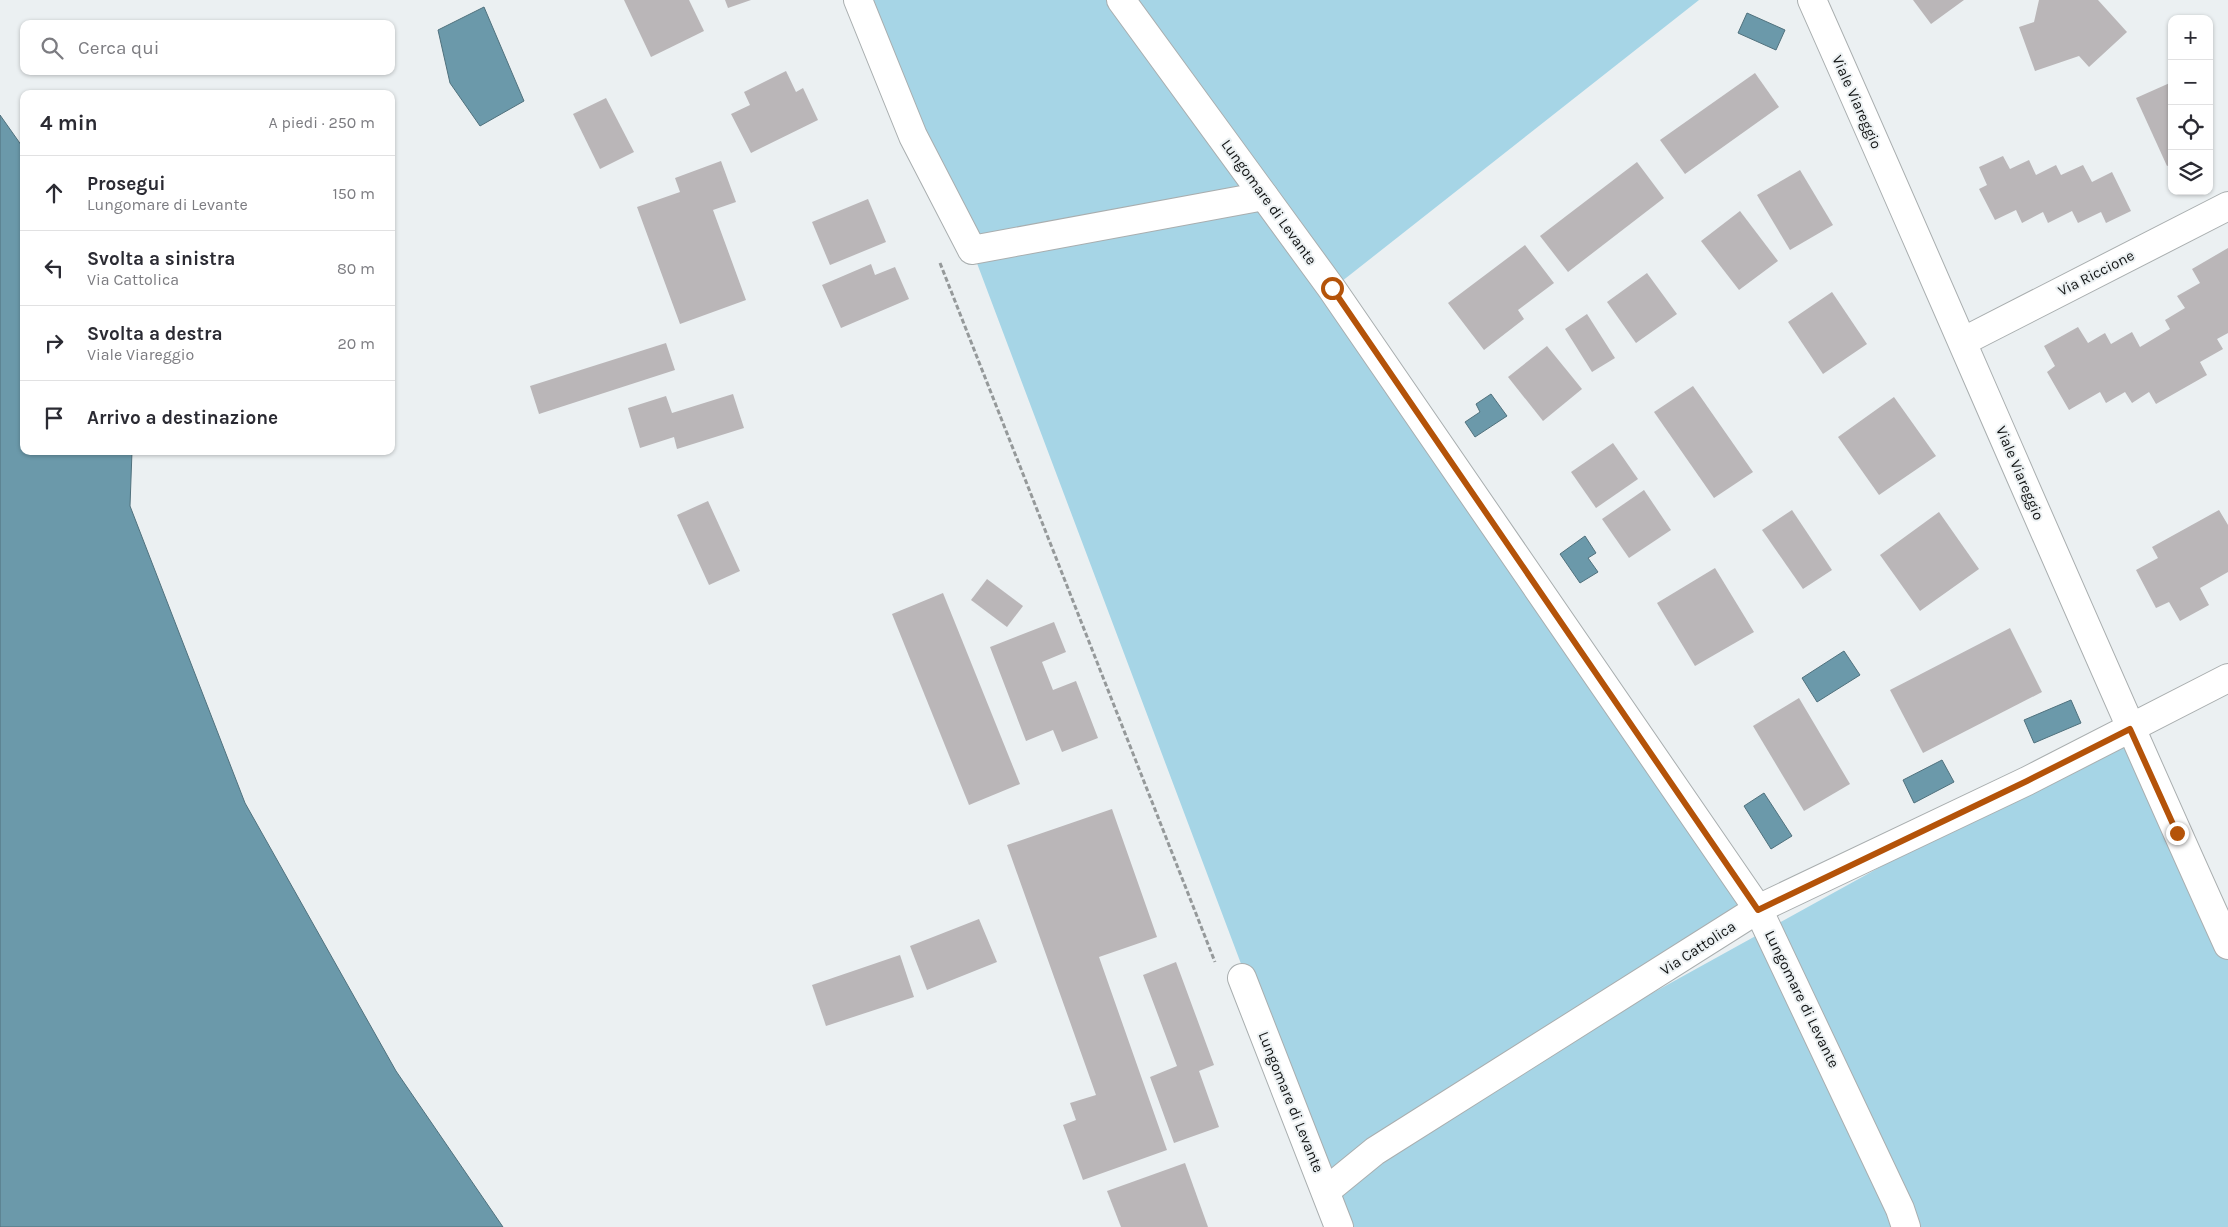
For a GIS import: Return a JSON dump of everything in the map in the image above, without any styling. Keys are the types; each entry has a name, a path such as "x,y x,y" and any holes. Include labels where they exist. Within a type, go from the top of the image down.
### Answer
{"street":[{"path":"858,0 913,136 972,250 1264,196"},
{"name":"Lungomare di Levante","path":"1121,0 1337,297 1758,910 1828,1052 1900,1209 1906,1227"},
{"name":"Viale Viareggio","path":"1812,0 1964,341 2130,729 2228,945"},
{"name":"Via Riccione","path":"1964,341 2228,206"},
{"name":"Via Cattolica","path":"1326,1191 1375,1151 1758,910 2027,781 2228,678"},
{"name":"Lungomare di Levante","path":"1230,974 1326,1191 1339,1227"}],"path":[{"path":"937,254 1230,974"}],"shaded area":[{"path":"867,0 1699,0 1332,289 1758,909 1336,1168 2130,729 2228,950 2228,1227 1342,1227 1321,1176 972,250"},
{"path":"484,7 524,101 480,126 450,83 438,30"},
{"path":"1747,13 1785,30 1776,50 1738,33"},
{"path":"0,115 20,143 20,455 132,455 130,506 245,803 396,1071 503,1227 0,1227"},
{"path":"1491,394 1507,416 1475,437 1465,422 1480,412 1476,404"},
{"path":"1585,536 1596,553 1588,558 1598,572 1580,583 1560,554"},
{"path":"1844,651 1860,675 1817,702 1802,678"},
{"path":"2071,700 2081,723 2034,743 2024,720"},
{"path":"1942,760 1954,782 1914,803 1903,780"},
{"path":"1764,793 1792,836 1771,849 1744,806"}],"building":[{"path":"624,0 689,0 704,31 651,57"},
{"path":"725,0 751,0 728,8"},
{"path":"1913,0 1964,0 1931,24"},
{"path":"2039,0 2098,0 2127,32 2089,67 2079,56 2035,71 2019,27 2034,22"},
{"path":"786,71 796,92 803,88 818,120 751,153 731,114 750,105 744,92"},
{"path":"1755,73 1779,107 1685,174 1660,140"},
{"path":"2168,84 2168,166 2167,166 2136,98"},
{"path":"606,98 634,152 600,169 573,114"},
{"path":"2003,156 2010,169 2029,160 2036,175 2056,165 2061,175 2083,165 2092,182 2112,172 2131,211 2106,223 2101,212 2078,223 2072,211 2048,223 2043,212 2022,223 2016,210 1995,220 1979,189 1987,185 1979,167"},
{"path":"721,161 736,202 713,210 746,300 680,324 637,207 680,192 675,178"},
{"path":"1637,162 1664,198 1568,272 1540,236"},
{"path":"1800,170 1833,225 1790,250 1757,195"},
{"path":"868,199 886,242 830,265 812,222"},
{"path":"1740,211 1778,261 1739,290 1701,241"},
{"path":"1525,245 1554,283 1518,310 1524,319 1484,350 1448,303"},
{"path":"2228,248 2228,333 2217,339 2223,349 2200,362 2207,375 2156,404 2149,392 2132,403 2125,392 2106,403 2100,392 2069,410 2047,372 2055,366 2044,346 2078,327 2088,343 2105,333 2111,344 2132,332 2140,347 2170,329 2165,320 2185,308 2177,296 2200,283 2192,269"},
{"path":"871,264 875,275 895,267 909,299 841,328 822,285"},
{"path":"1647,273 1677,314 1636,343 1607,302"},
{"path":"1832,292 1867,344 1823,374 1788,322"},
{"path":"1587,314 1615,358 1592,372 1565,329"},
{"path":"666,343 675,370 539,414 530,386"},
{"path":"1547,346 1582,389 1543,421 1508,377"},
{"path":"1693,386 1753,472 1714,498 1654,412"},
{"path":"733,394 744,428 677,449 674,437 640,448 628,408 666,396 672,413"},
{"path":"1894,397 1936,456 1879,495 1838,437"},
{"path":"1613,443 1638,479 1596,508 1571,472"},
{"path":"1644,490 1671,530 1629,558 1602,519"},
{"path":"708,501 740,571 709,585 677,515"},
{"path":"1792,510 1832,570 1803,589 1762,530"},
{"path":"2219,510 2228,525 2228,572 2200,588 2209,605 2180,621 2169,602 2156,608 2136,570 2158,558 2152,547"},
{"path":"1939,512 1979,569 1920,611 1880,555"},
{"path":"1715,568 1754,632 1695,666 1657,603"},
{"path":"987,579 1023,606 1007,627 971,600"},
{"path":"943,593 1020,784 969,805 892,614"},
{"path":"1054,622 1066,652 1042,662 1053,690 1076,681 1098,738 1062,752 1053,730 1026,741 990,647"},
{"path":"2010,628 2042,692 1923,753 1890,690"},
{"path":"1799,698 1850,784 1804,811 1753,726"},
{"path":"1112,809 1157,937 1099,957 1167,1150 1083,1180 1063,1125 1076,1120 1070,1103 1096,1095 1007,845"},
{"path":"979,919 997,962 927,990 910,946"},
{"path":"900,955 914,997 826,1026 812,985"},
{"path":"1176,962 1214,1065 1199,1071 1219,1127 1174,1143 1150,1077 1177,1066 1143,975"},
{"path":"1185,1163 1208,1227 1121,1227 1107,1191"}],"route":[{"path":"1332,288 1758,910 2027,781 2130,729 2177,833"}]}
